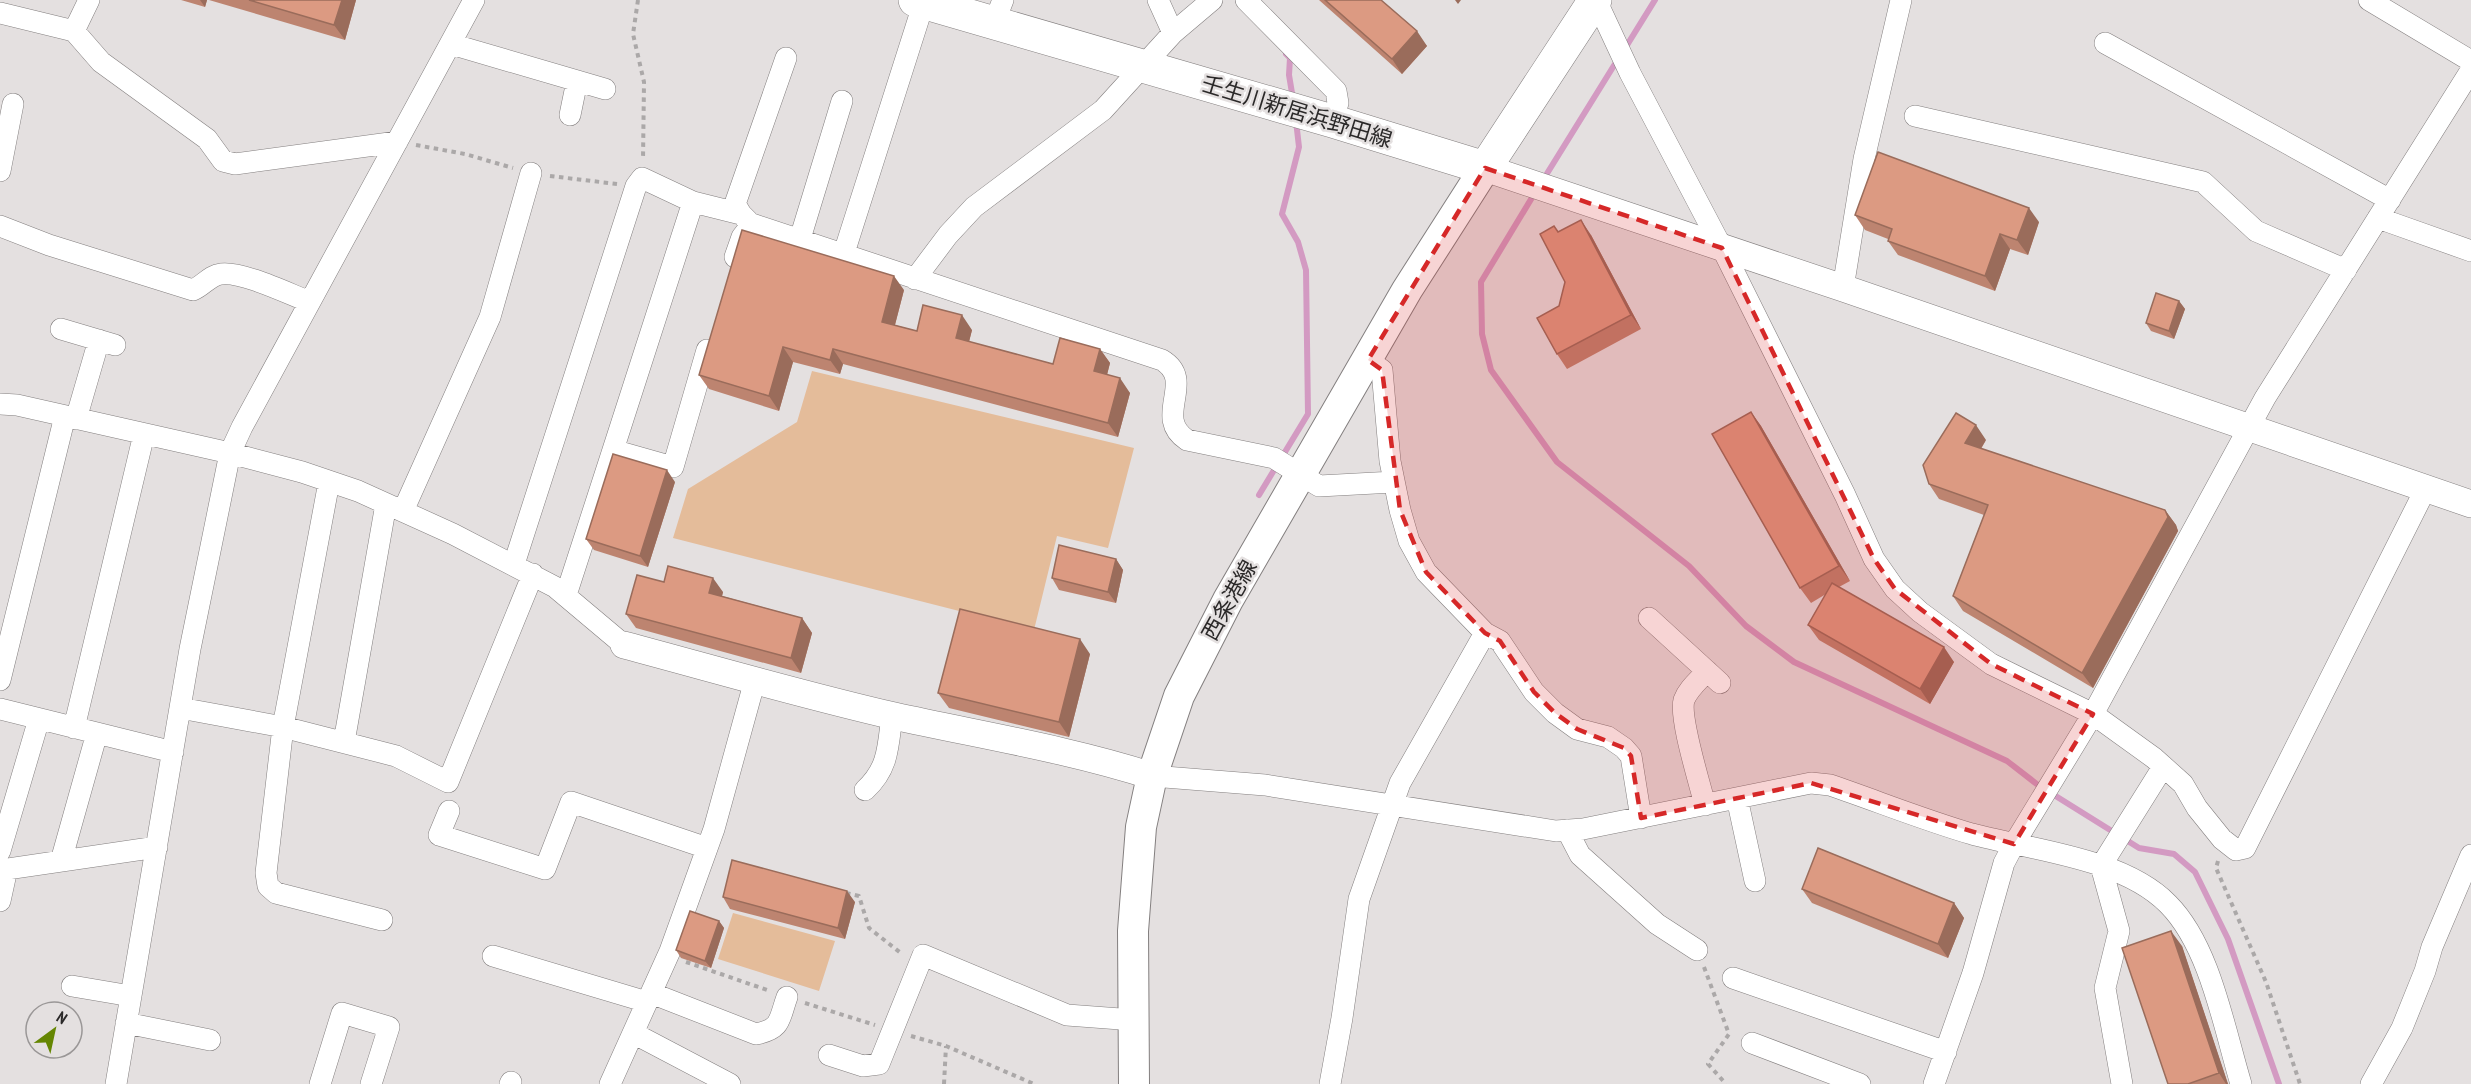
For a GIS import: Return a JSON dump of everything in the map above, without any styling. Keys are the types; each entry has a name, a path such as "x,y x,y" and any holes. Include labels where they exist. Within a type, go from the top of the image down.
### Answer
{"main road":[{"path":"1485,168 1595,0"},
{"name":"壬生川新居浜野田線","path":"920,1 999,11 1144,66 1485,168"},
{"name":"西条港線","path":"1134,1084 1133,931 1141,826 1152,776 1179,696 1197,658 1407,290 1485,168"}],"street":[{"path":"74,31 89,0"},
{"path":"116,1084 180,708 230,453 474,0"},
{"path":"1158,0 1173,33"},
{"path":"915,279 948,235 974,207 1103,110 1173,33 1212,0"},
{"path":"1246,0 1336,91 1338,103 1332,121"},
{"path":"1595,0 1630,73 1722,248 1845,495 1874,559 1895,590 1920,612 1991,664 2093,714 2163,767 2183,784 2197,808 2222,839 2236,850 2246,848 2426,488"},
{"path":"1843,288 1864,159 1901,0"},
{"path":"2369,0 2471,61"},
{"path":"843,256 920,1"},
{"path":"0,13 74,31 101,63 207,139 223,161 235,164 397,142"},
{"path":"2105,43 2390,200"},
{"path":"451,44 605,89"},
{"path":"746,219 735,204 786,58"},
{"path":"1934,1084 1973,973 2004,863 2014,844 2093,714 2249,427 2471,70"},
{"path":"570,115 577,81"},
{"path":"799,242 842,101"},
{"path":"0,171 14,104"},
{"path":"1915,116 2203,182 2256,231 2346,270"},
{"path":"1485,168 1843,288 2471,504"},
{"path":"344,742 395,508 490,316 531,173"},
{"path":"180,708 284,727 396,756 448,782 524,569 636,186 642,178 693,202 746,219 799,242 1162,360 1175,374 1177,385 1171,417 1177,433 1187,440 1274,458 1319,486 1394,482"},
{"path":"566,595 693,202"},
{"path":"2378,218 2471,251"},
{"path":"728,278 746,219"},
{"path":"0,226 49,245 193,290 203,286 213,276 222,273 245,278 310,302"},
{"path":"0,680 71,417 107,343 62,328"},
{"path":"613,450 673,467 712,334"},
{"path":"1368,360 1382,370 1394,482 1409,541 1426,572 1485,633 1500,641 1534,692 1555,713 1578,729 1608,737 1631,756 1641,818"},
{"path":"0,404 17,405 230,453 302,472 329,482 395,508 524,569 566,595 624,645 892,715 1111,763 1152,776 1265,785 1556,831 1641,818 1811,783 1830,785 1971,833 2117,870 2144,885 2168,903 2187,928 2204,960 2241,1084"},
{"path":"74,728 144,434"},
{"path":"329,482 284,727 266,873 268,886 276,893 382,920"},
{"path":"1649,618 1713,677 1689,690 1684,702 1684,718 1704,805"},
{"path":"1330,1084 1359,899 1411,761 1485,633"},
{"path":"610,1084 668,956 707,848 755,681"},
{"path":"0,709 173,752"},
{"path":"865,790 877,779 886,762 892,715"},
{"path":"0,901 2,863 39,719"},
{"path":"61,861 97,733"},
{"path":"2122,1084 2105,988 2119,931 2101,866 2163,767"},
{"path":"1737,798 1755,881"},
{"path":"449,811 440,835 553,872 571,802 707,848"},
{"path":"1567,830 1580,855 1657,924 1697,950"},
{"path":"2,863 61,861 157,847"},
{"path":"2371,1084 2402,1028 2432,947 2471,855"},
{"path":"493,956 649,998 756,1034 770,1031 777,1026 788,997"},
{"path":"829,1055 863,1066 879,1064 924,956 1067,1015 1134,1020"},
{"path":"1733,978 1946,1052"},
{"path":"72,986 131,996"},
{"path":"320,1084 342,1013 389,1027 371,1084"},
{"path":"126,1023 210,1040"},
{"path":"633,1033 730,1084"},
{"path":"1752,1043 1860,1084"}],"path":[{"path":"638,0 633,34 644,82 642,178"},
{"path":"2222,839 2216,868 2266,982 2300,1084"},
{"path":"836,891 859,896 869,928 892,944 918,969"},
{"path":"1697,950 1729,1034 1708,1064 1726,1084"},
{"path":"668,956 893,1031 946,1046 1034,1084"},
{"path":"944,1084 946,1046"}],"highlighted area":[{"path":"1485,168 1722,248 1874,559 1895,589 1991,664 2093,714 2014,844 1811,783 1641,818 1631,756 1624,748 1577,729 1555,713 1534,692 1500,641 1485,633 1426,572 1400,510 1382,370 1368,360"}],"shaded area":[{"path":"812,371 1134,448 1108,548 1057,536 1034,630 673,538 688,489 797,422"},
{"path":"733,913 835,941 819,991 718,959"}],"building":[{"path":"249,0 342,0 334,25"},
{"path":"1325,0 1381,0 1417,31 1392,59"},
{"path":"1878,152 2029,208 2017,240 2000,234 1985,276 1888,241 1892,229 1855,215"},
{"path":"1581,220 1631,315 1557,354 1537,318 1559,306 1565,282 1540,234 1554,226 1558,232"},
{"path":"742,230 894,276 882,322 917,331 923,305 962,315 956,338 1053,364 1060,338 1100,349 1094,371 1120,378 1108,423 833,349 830,360 783,347 769,396 699,375"},
{"path":"2156,293 2179,301 2169,331 2146,323"},
{"path":"1751,412 1839,566 1800,588 1712,434"},
{"path":"1956,413 1976,425 1965,443 2165,510 2168,517 2082,673 1953,596 1988,505 1929,484 1923,465"},
{"path":"613,454 667,470 640,556 586,539"},
{"path":"1059,545 1116,559 1108,592 1052,578"},
{"path":"668,566 713,578 709,593 802,618 791,658 626,614 637,575 664,582"},
{"path":"1832,583 1944,647 1920,689 1808,625"},
{"path":"960,609 1080,639 1059,722 938,693"},
{"path":"1818,848 1954,903 1938,944 1802,889"},
{"path":"732,860 847,891 838,928 723,897"},
{"path":"690,911 719,921 705,961 676,950"},
{"path":"2171,931 2219,1073 2188,1084 2168,1084 2122,948"}],"waterway":[{"path":"1624,50 1655,0"},
{"path":"1286,54 1290,58 1289,75 1293,99"},
{"path":"1543,180 1618,59"},
{"path":"1259,495 1308,414 1306,270 1298,242 1282,214 1299,147 1296,121"},
{"path":"1536,191 1481,282 1482,334 1491,370 1557,462 1689,566 1746,626 1794,662 2007,761 2038,785 2139,848 2174,854 2195,872 2228,939 2279,1084"}]}
